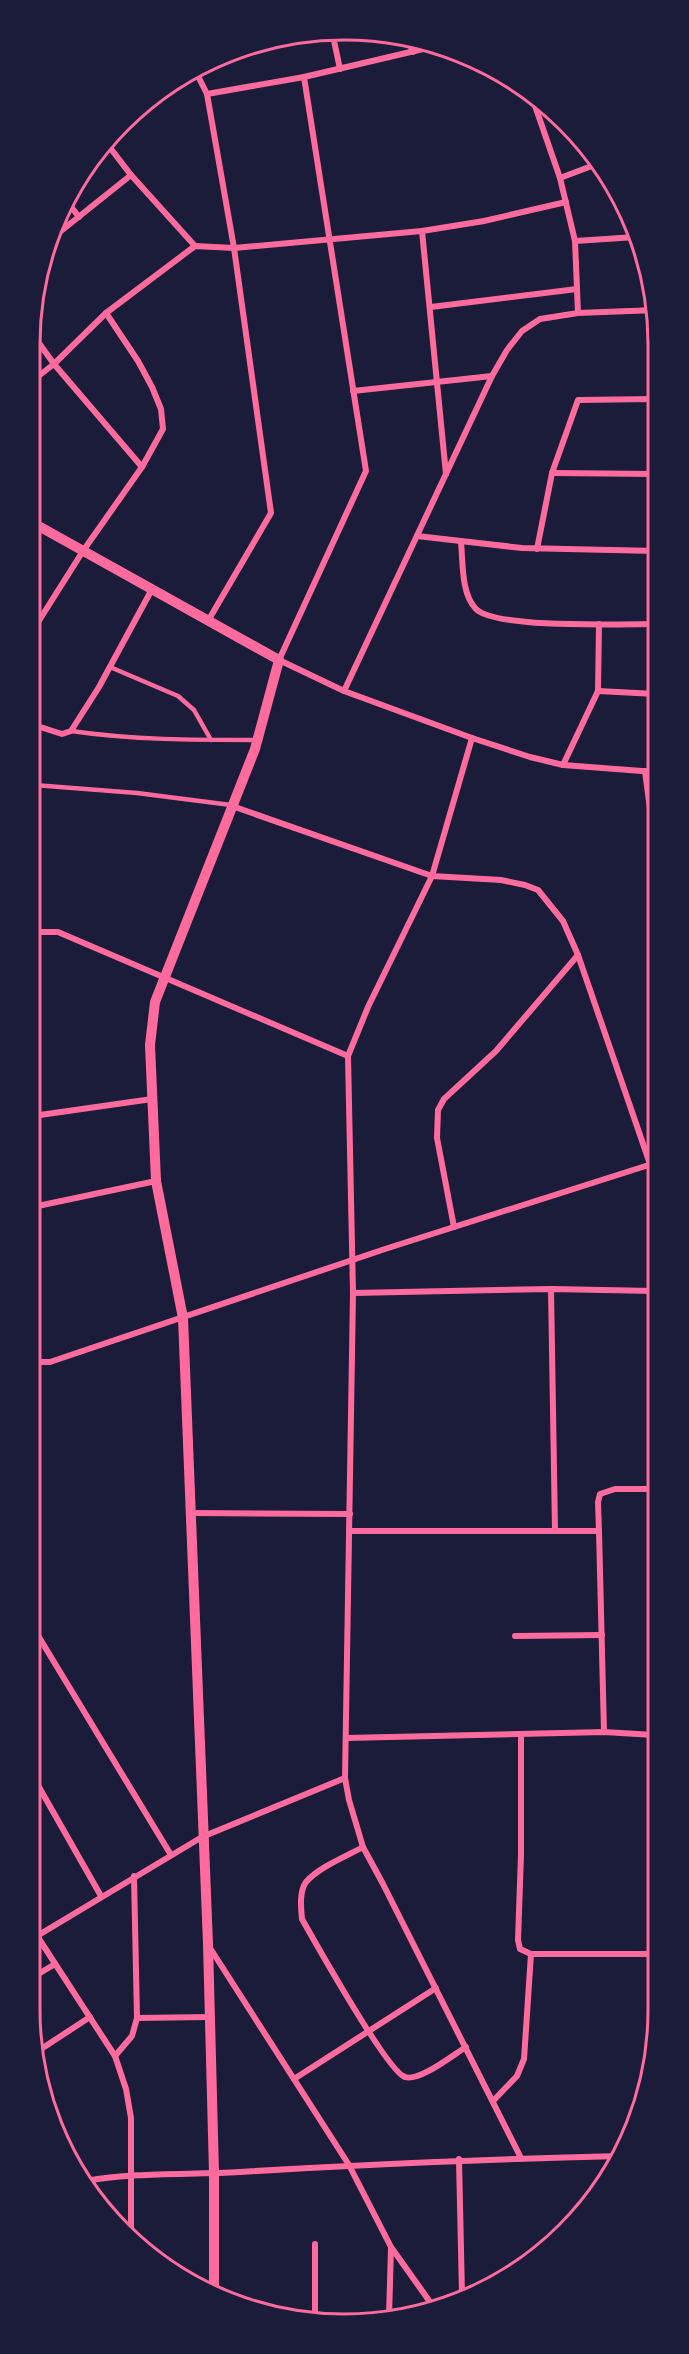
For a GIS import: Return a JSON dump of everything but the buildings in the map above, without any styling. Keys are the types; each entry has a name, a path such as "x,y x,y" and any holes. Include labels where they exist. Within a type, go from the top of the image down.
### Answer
{"street":[{"path":"334,41 340,69"},
{"path":"411,48 413,52"},
{"path":"207,94 304,77 420,50"},
{"path":"214,2284 214,2173 208,1944 183,1318 156,1181 150,1046 155,1002 163,977 257,740 279,660 366,471 304,77"},
{"path":"199,78 207,94 234,248 271,513 207,621"},
{"path":"536,108 560,178 575,241 578,313"},
{"path":"111,149 131,175 195,246"},
{"path":"560,178 591,166"},
{"path":"63,229 131,175"},
{"path":"40,375 106,314 195,246 234,248 422,231 484,221 566,202"},
{"path":"73,209 79,218"},
{"path":"422,231 446,475"},
{"path":"575,241 628,237"},
{"path":"431,307 577,289"},
{"path":"344,691 492,376 507,350 522,332 540,319 578,313 647,310"},
{"path":"40,619 82,551 142,468 163,429 161,409 138,361 106,314"},
{"path":"40,345 142,468"},
{"path":"354,390 492,376"},
{"path":"537,549 552,473 579,400 648,399"},
{"path":"552,473 648,474"},
{"path":"40,527 151,591 279,660 344,691 472,738 563,765 648,771"},
{"path":"417,536 537,549 648,551"},
{"path":"461,542 465,583 475,608 482,613 516,621 648,624"},
{"path":"40,727 62,734 71,731 110,667 151,591"},
{"path":"563,765 598,691 599,624"},
{"path":"598,691 648,694"},
{"path":"472,738 432,876 368,1007 348,1056 353,1293 345,1778 363,1847 521,2158"},
{"path":"645,771 648,794"},
{"path":"231,806 432,876 501,880 538,890 563,921 578,956 648,1153"},
{"path":"40,932 58,932 348,1056"},
{"path":"454,1227 437,1138 438,1110 444,1099 496,1051 578,956"},
{"path":"40,1115 152,1099"},
{"path":"40,1362 50,1362 352,1260 648,1165"},
{"path":"40,1206 156,1181"},
{"path":"353,1293 551,1289 648,1291"},
{"path":"551,1289 555,1530"},
{"path":"604,1732 598,1502 600,1494 615,1489 648,1489"},
{"path":"190,1513 350,1514"},
{"path":"349,1531 599,1531"},
{"path":"515,1636 602,1635"},
{"path":"40,1639 171,1855"},
{"path":"346,1738 604,1732 648,1735"},
{"path":"521,1734 522,1855 518,1940 520,1949 531,1954 648,1954"},
{"path":"40,1934 202,1837 345,1778"},
{"path":"40,1789 101,1896"},
{"path":"363,1847 305,1883 300,1901 302,1919 369,2032 397,2072 405,2078 419,2077 466,2047"},
{"path":"115,2056 132,2036 137,2018 134,1876"},
{"path":"40,1942 115,2056 126,2089 131,2118 131,2225"},
{"path":"208,1944 349,2165 391,2247 429,2301"},
{"path":"493,2101 517,2076 524,2059 531,1954"},
{"path":"40,1973 55,1964"},
{"path":"294,2079 436,1988"},
{"path":"43,2048 90,2017"},
{"path":"137,2018 210,2017"},
{"path":"93,2180 132,2175 214,2173 459,2159 611,2156"},
{"path":"459,2159 462,2290"},
{"path":"315,2244 315,2312"},
{"path":"389,2310 391,2247"}],"lane":[{"path":"110,667 178,696 194,710 211,740"},
{"path":"71,731 119,738 257,740"},
{"path":"40,785 137,793 231,806"}]}
